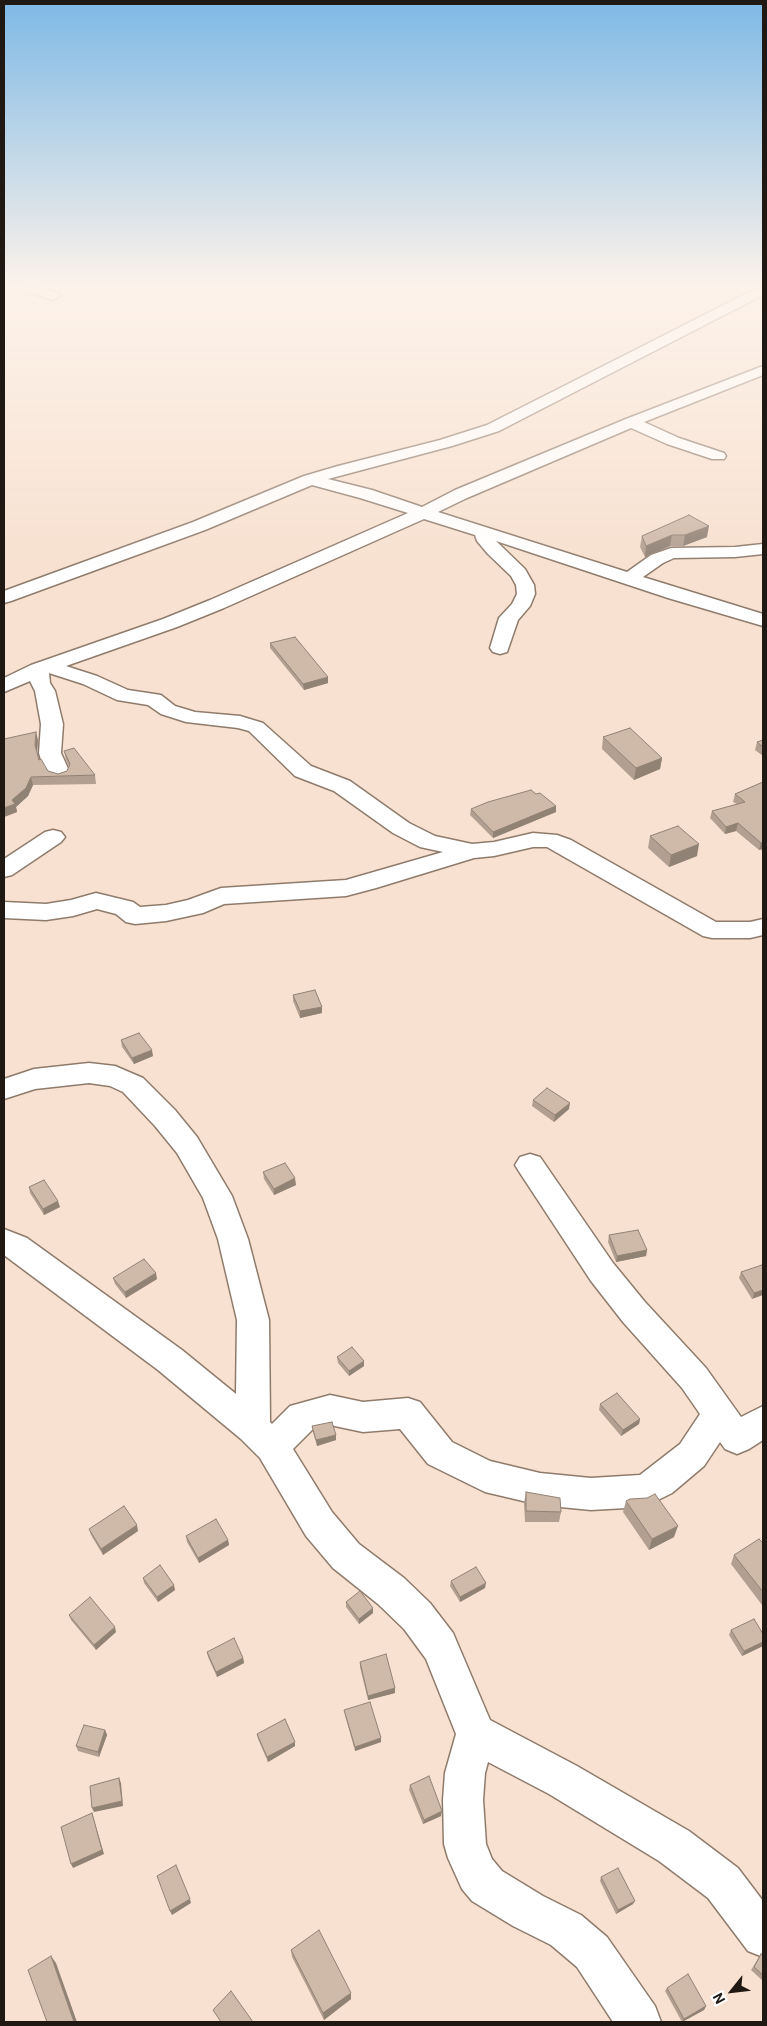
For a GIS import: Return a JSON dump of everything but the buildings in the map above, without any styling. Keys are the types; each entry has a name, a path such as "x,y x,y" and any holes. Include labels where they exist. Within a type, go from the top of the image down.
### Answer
{"street":[{"path":"4,597 199,526 310,480 344,469 446,443 493,428 582,383"},
{"path":"4,686 42,668 201,611 425,512 461,494 631,422 731,383"},
{"path":"631,422 673,442 718,456"},
{"path":"310,480 343,487 425,512 483,532 547,550 629,579 762,619"},
{"path":"483,532 486,540 494,550 519,573 525,585 526,594 521,606 509,618 500,648"},
{"path":"629,579 671,553 735,552 763,549"},
{"path":"42,668 40,683 45,691 52,724 50,753 59,773"},
{"path":"42,668 90,680 124,696 154,699 168,710 192,718 240,722 256,727 303,771 342,786 401,828 428,842 472,851"},
{"path":"4,870 53,836"},
{"path":"4,910 46,912 73,908 96,900 124,908 136,916 154,915 194,907 221,896 285,894 346,888 472,851 494,849 533,840 549,840 578,852 712,930 750,930 763,927"},
{"path":"4,1089 34,1079 89,1073 115,1076 132,1085 165,1118 187,1145 217,1196 233,1239 253,1320 262,1437"},
{"path":"530,1165 602,1272 634,1312 694,1378 737,1438 763,1421"},
{"path":"4,1241 16,1247 170,1360 262,1437 319,1524 346,1556 391,1591 417,1616 440,1646 476,1734 465,1773 463,1800 465,1844 469,1858 487,1886 528,1911 566,1930 592,1952 639,2022"},
{"path":"262,1437 302,1417 330,1410 363,1417 408,1414 440,1453 485,1476 540,1489 591,1494 644,1491 660,1482 692,1455 720,1413"},
{"path":"476,1734 563,1780 674,1846 723,1884 763,1936"}]}
